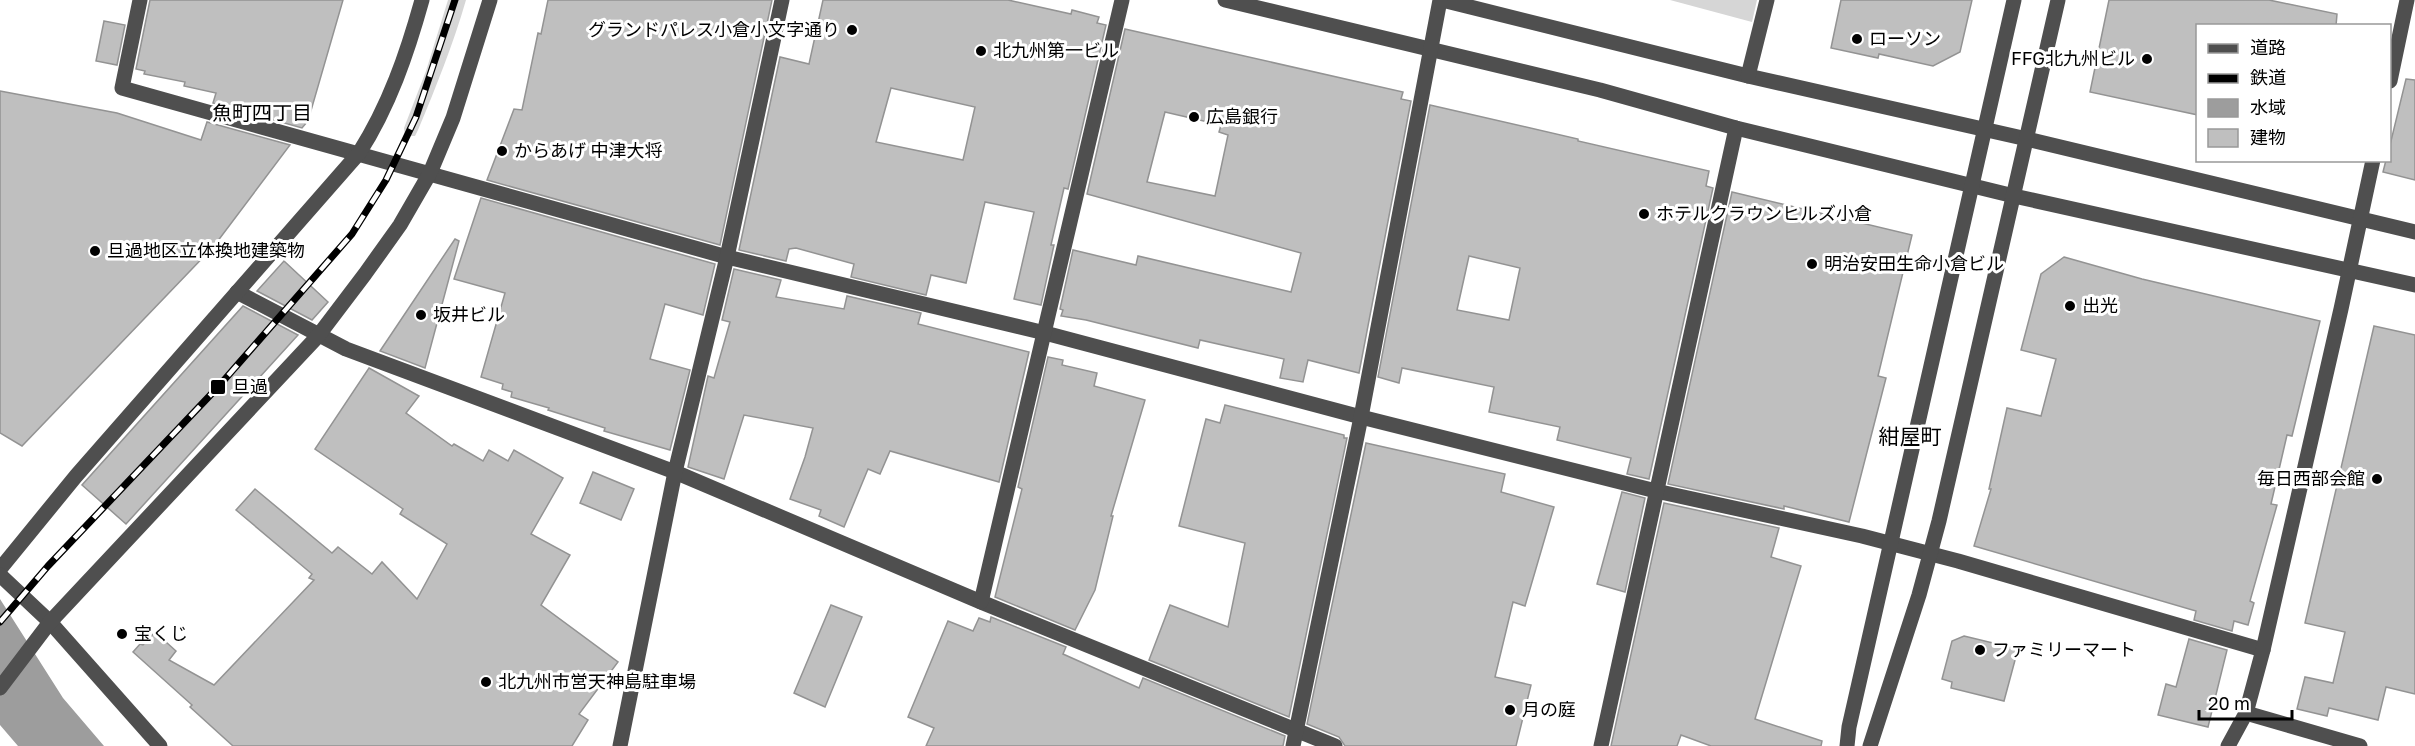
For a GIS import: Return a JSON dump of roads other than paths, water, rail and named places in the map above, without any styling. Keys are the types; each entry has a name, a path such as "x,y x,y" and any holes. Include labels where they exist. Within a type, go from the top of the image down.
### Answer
{"street":[{"path":"140,0 122,88 727,257 1045,333 1361,417 1656,491 1862,536 2263,650"},
{"path":"0,569 76,476 359,153 391,95 423,0"},
{"path":"0,688 50,622 318,336 400,225 430,173 457,108 490,0"},
{"path":"620,746 675,472 727,257 782,0"},
{"path":"981,602 1122,0"},
{"path":"1225,0 1600,90 1736,128 1972,186 2415,285"},
{"path":"1295,739 1361,417 1441,0 1748,76 2027,139 2415,232"},
{"path":"1748,76 1767,0"},
{"path":"1847,746 1849,727 2014,0"},
{"path":"1870,746 1931,554 2058,0"},
{"path":"2391,76 2407,0"},
{"path":"1601,746 1736,128"},
{"path":"2228,746 2246,713 2263,650 2373,162"},
{"path":"237,292 318,336 357,354 675,472 1295,739 1335,746"},
{"path":"0,575 50,622 160,746"},
{"path":"2246,713 2360,746"}],"water":[{"path":"0,599 63,698 104,746 18,746 0,725"}],"railway":[{"path":"0,622 48,566 218,387 352,234 386,180 416,117 455,0"}],"place":[{"name":"グランドパレス小倉小文字通り","path":"852,30"},
{"name":"ローソン","path":"1857,39"},
{"name":"北九州第一ビル","path":"981,51"},
{"name":"FFG北九州ビル","path":"2147,59"},
{"name":"広島銀行","path":"1194,117"},
{"name":"からあげ 中津大将","path":"502,151"},
{"name":"ホテルクラウンヒルズ小倉","path":"1644,214"},
{"name":"旦過地区立体換地建築物","path":"95,251"},
{"name":"明治安田生命小倉ビル","path":"1812,264"},
{"name":"出光","path":"2070,306"},
{"name":"坂井ビル","path":"421,315"},
{"name":"旦過","path":"218,387"},
{"name":"毎日西部会館","path":"2377,479"},
{"name":"宝くじ","path":"122,634"},
{"name":"ファミリーマート","path":"1980,650"},
{"name":"北九州市営天神島駐車場","path":"486,682"},
{"name":"月の庭","path":"1510,710"}],"district":[{"name":"魚町四丁目","path":"262,113"},
{"name":"紺屋町","path":"1910,437"}]}
